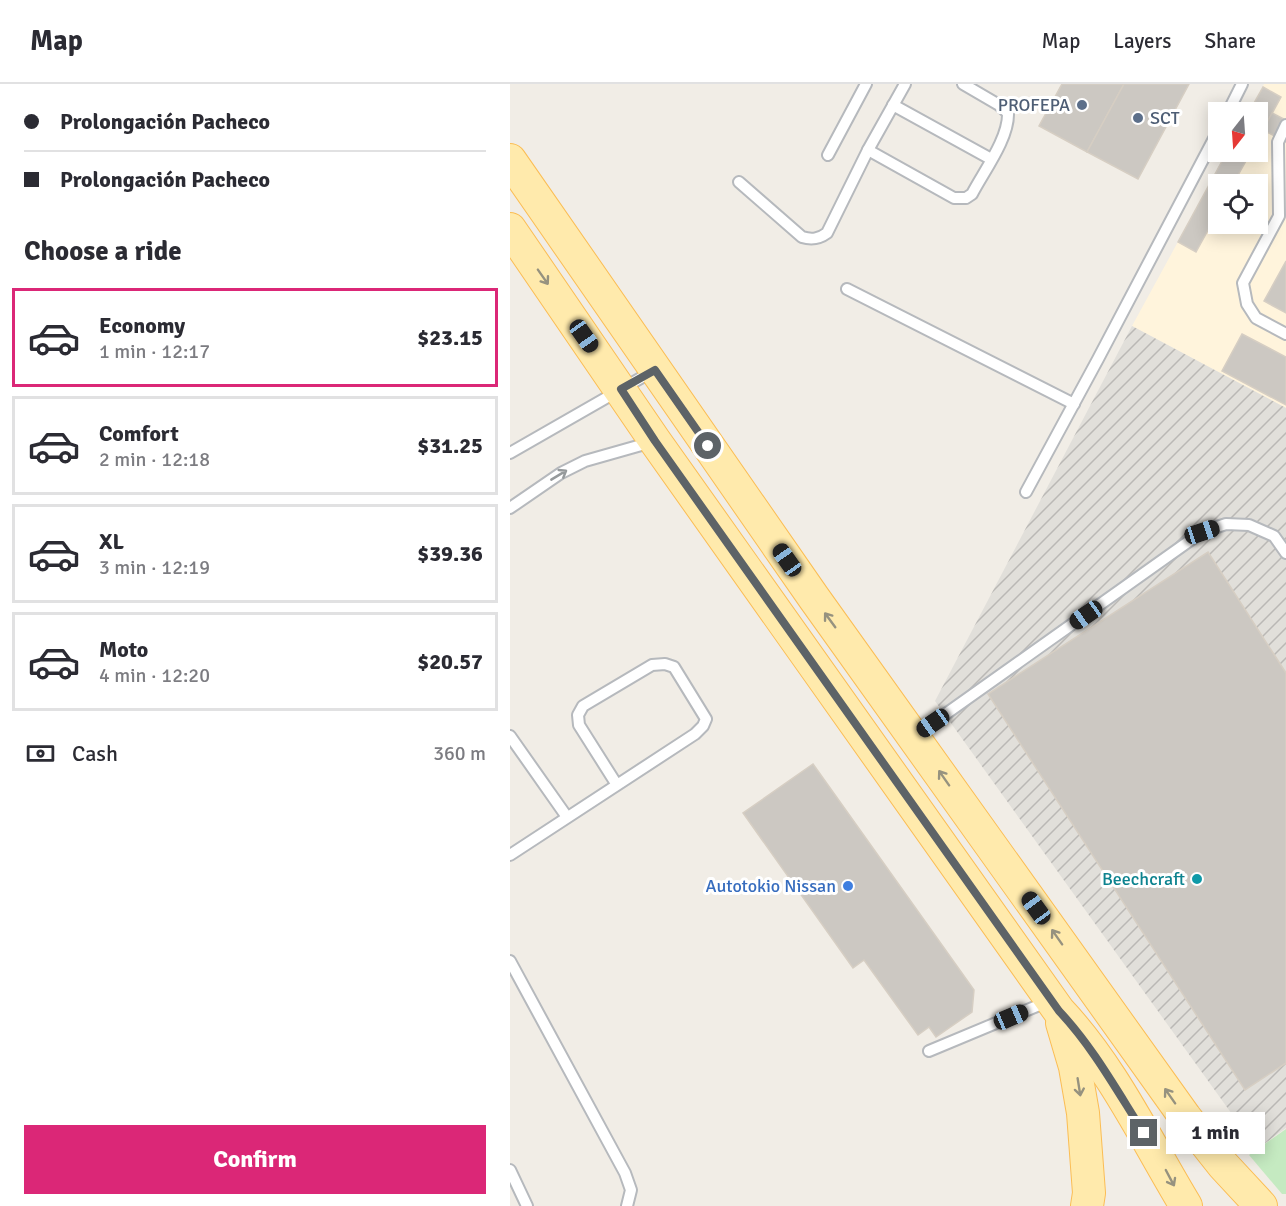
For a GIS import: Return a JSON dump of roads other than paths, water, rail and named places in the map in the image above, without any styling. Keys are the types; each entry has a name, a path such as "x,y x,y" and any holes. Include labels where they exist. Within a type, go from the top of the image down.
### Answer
{"main road":[{"path":"510,160 813,598 1185,1117 1223,1165 1260,1206"},
{"path":"510,229 655,441 1055,1005 1100,1061 1186,1206"},
{"path":"1055,1005 1076,1066 1083,1113 1089,1184 1088,1206"}],"lane":[{"path":"828,155 866,84"},
{"path":"739,182 802,237 812,239 822,237 827,233 868,150 905,84"},
{"path":"868,150 954,198 961,199 972,194 1008,125 1008,113 999,105 963,84"},
{"path":"1233,102 1242,84"},
{"path":"893,105 991,159"},
{"path":"1286,125 1278,142 1280,216 1243,283 1247,304 1256,318 1286,334"},
{"path":"1026,492 1208,150"},
{"path":"847,289 1074,404"},
{"path":"510,453 655,370"},
{"path":"510,508 561,473 585,461 655,441"},
{"path":"914,736 1202,532 1226,524 1249,525 1274,536 1286,553"},
{"path":"510,855 616,785 703,726 706,719 674,667 665,664 652,665 583,706 578,715 579,725 616,785"},
{"path":"510,736 567,817"},
{"path":"510,961 625,1173 632,1190 627,1206"},
{"path":"929,1051 1055,1005"},
{"path":"510,1170 527,1206"}],"place":[{"name":"PROFEPA","path":"1082,105"},
{"name":"SCT","path":"1138,118"},
{"name":"Beechcraft","path":"1197,879"},
{"name":"Autotokio Nissan","path":"848,886"}]}
